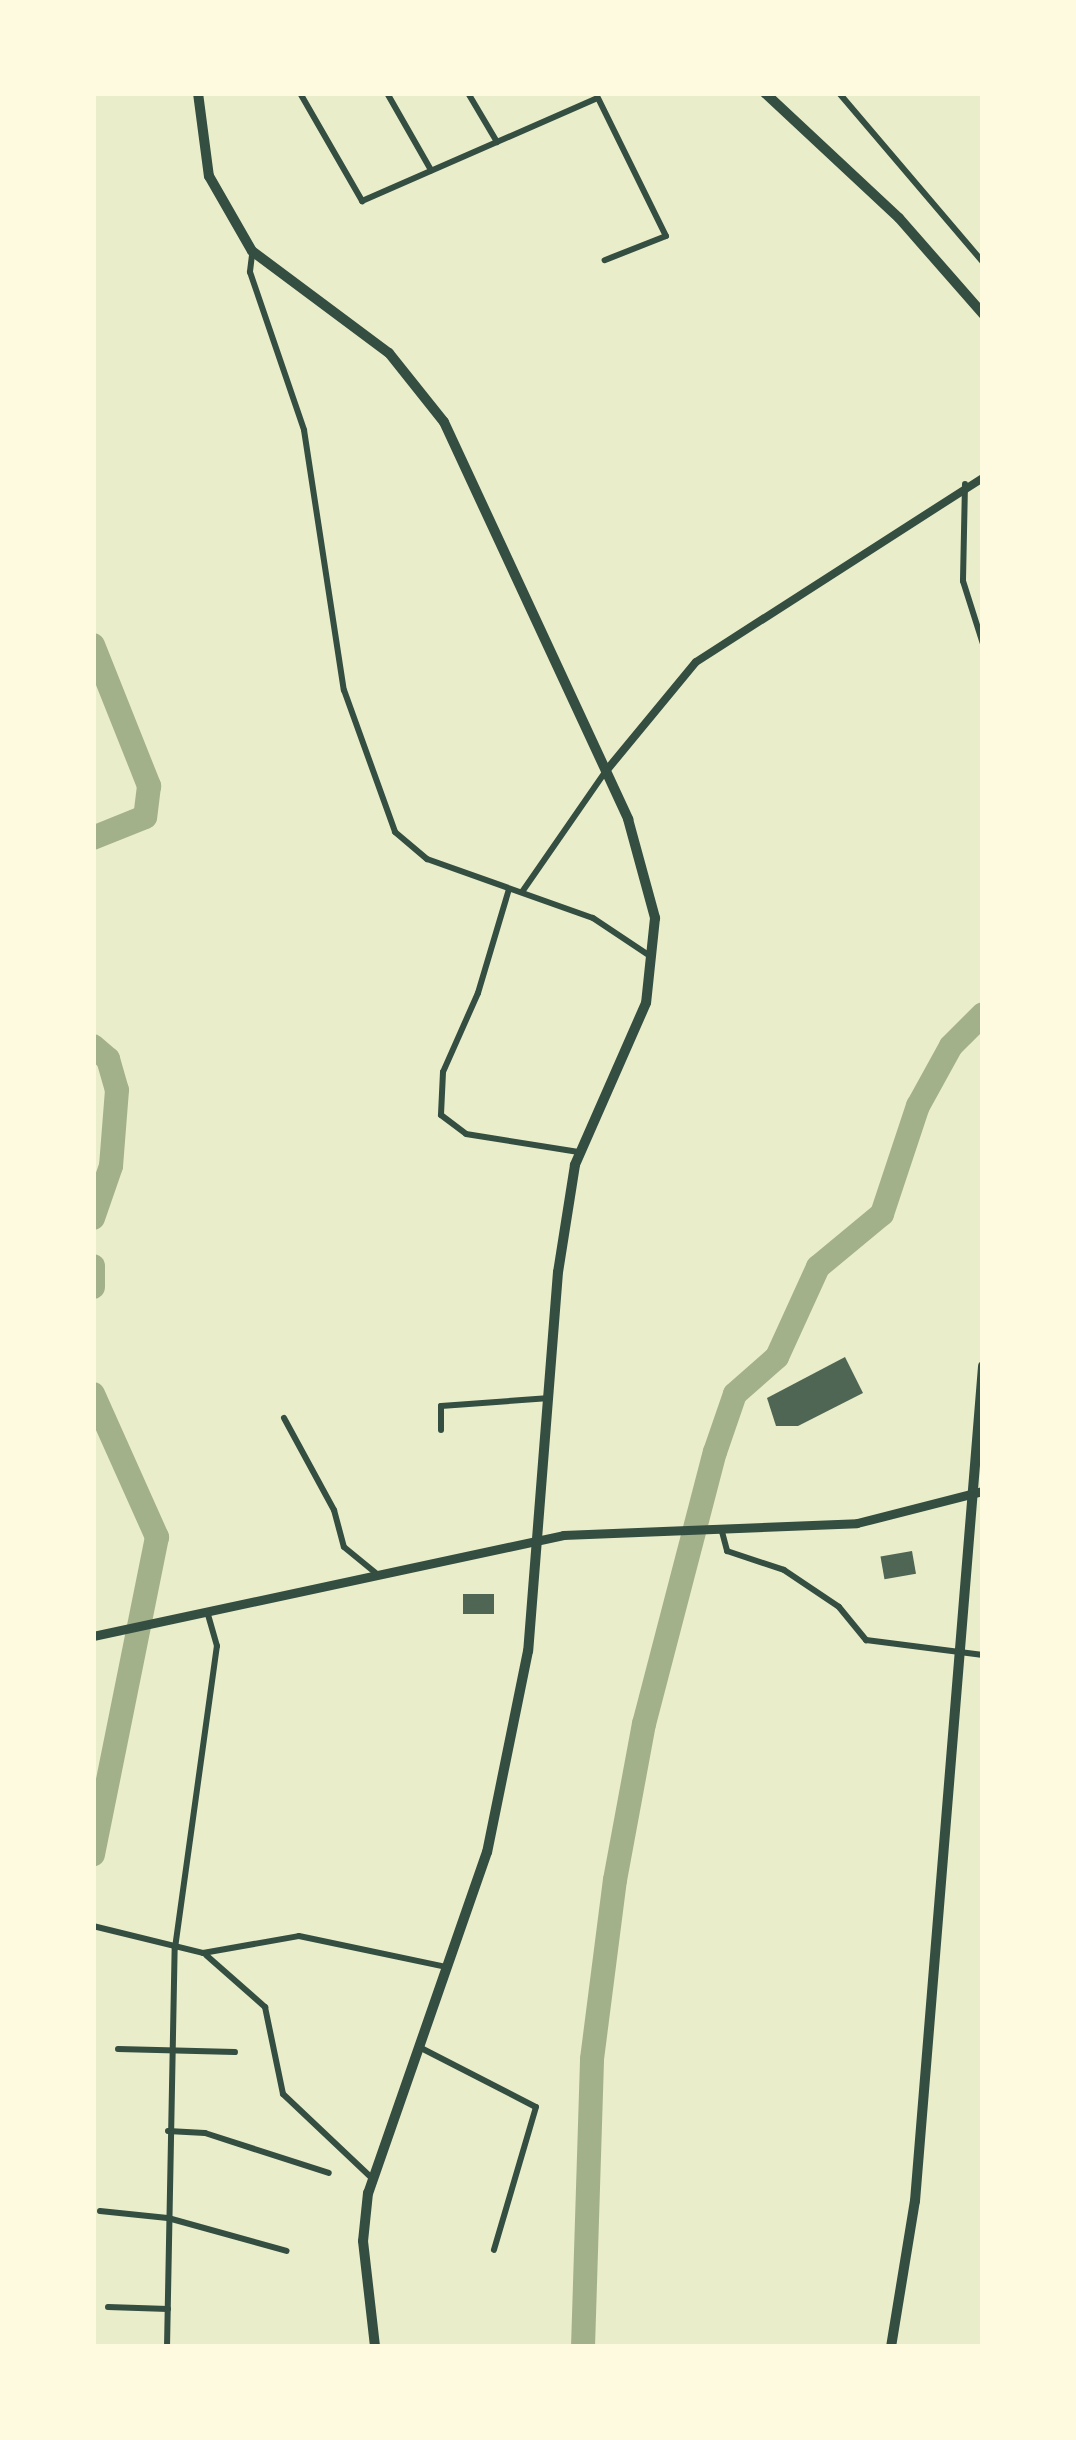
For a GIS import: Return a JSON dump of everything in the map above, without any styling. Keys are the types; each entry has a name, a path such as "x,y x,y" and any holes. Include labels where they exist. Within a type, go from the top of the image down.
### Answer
{"highway":[{"path":"198,93 208,176 253,251 389,353 425,392 605,772 644,865 653,959 638,1023 579,1152 558,1272 541,1539 510,1744 482,1871 373,2180 363,2241 375,2347"},
{"path":"765,93 899,218 983,314"},
{"path":"891,2347 915,2201 977,1494 983,1366"}],"main road":[{"path":"93,1636 541,1539 899,1518 977,1494"}],"street":[{"path":"300,93 362,201 598,98 666,236 605,260"},
{"path":"387,93 431,170"},
{"path":"468,93 497,142"},
{"path":"839,93 983,262"},
{"path":"253,251 250,272 304,430 344,690 395,832 427,859 592,918 653,959"},
{"path":"522,892 605,772 696,662 965,484 983,478"},
{"path":"965,484 963,580 983,644"},
{"path":"509,889 478,993 443,1072 441,1115 466,1134 579,1152"},
{"path":"441,1430 441,1406 551,1398"},
{"path":"284,1418 334,1510 344,1547 377,1574"},
{"path":"718,1528 727,1551 784,1570 839,1607 866,1640 961,1656 983,1654"},
{"path":"167,2347 175,1948 217,1646 207,1612"},
{"path":"93,1926 203,1953 299,1936 449,1967"},
{"path":"203,1953 265,2007 283,2094 373,2180"},
{"path":"420,2048 536,2107 494,2250"},
{"path":"118,2049 235,2052"},
{"path":"168,2131 205,2132 329,2173"},
{"path":"100,2210 168,2218 287,2251"},
{"path":"108,2307 167,2309"}],"building":[{"path":"845,1357 863,1393 798,1426 776,1426 767,1398"},
{"path":"912,1551 916,1574 884,1579 880,1557"},
{"path":"463,1594 494,1594 494,1614 463,1614"}],"waterway":[{"path":"93,645 149,786 145,817 93,838"},
{"path":"583,2347 592,2059 615,1880 644,1724 715,1452 735,1394 777,1357 818,1267 882,1214 918,1106 951,1046 983,1014"},
{"path":"93,1046 108,1059 117,1090 111,1166 93,1218"},
{"path":"93,1266 93,1287"},
{"path":"93,1394 157,1537 93,1855"}]}
